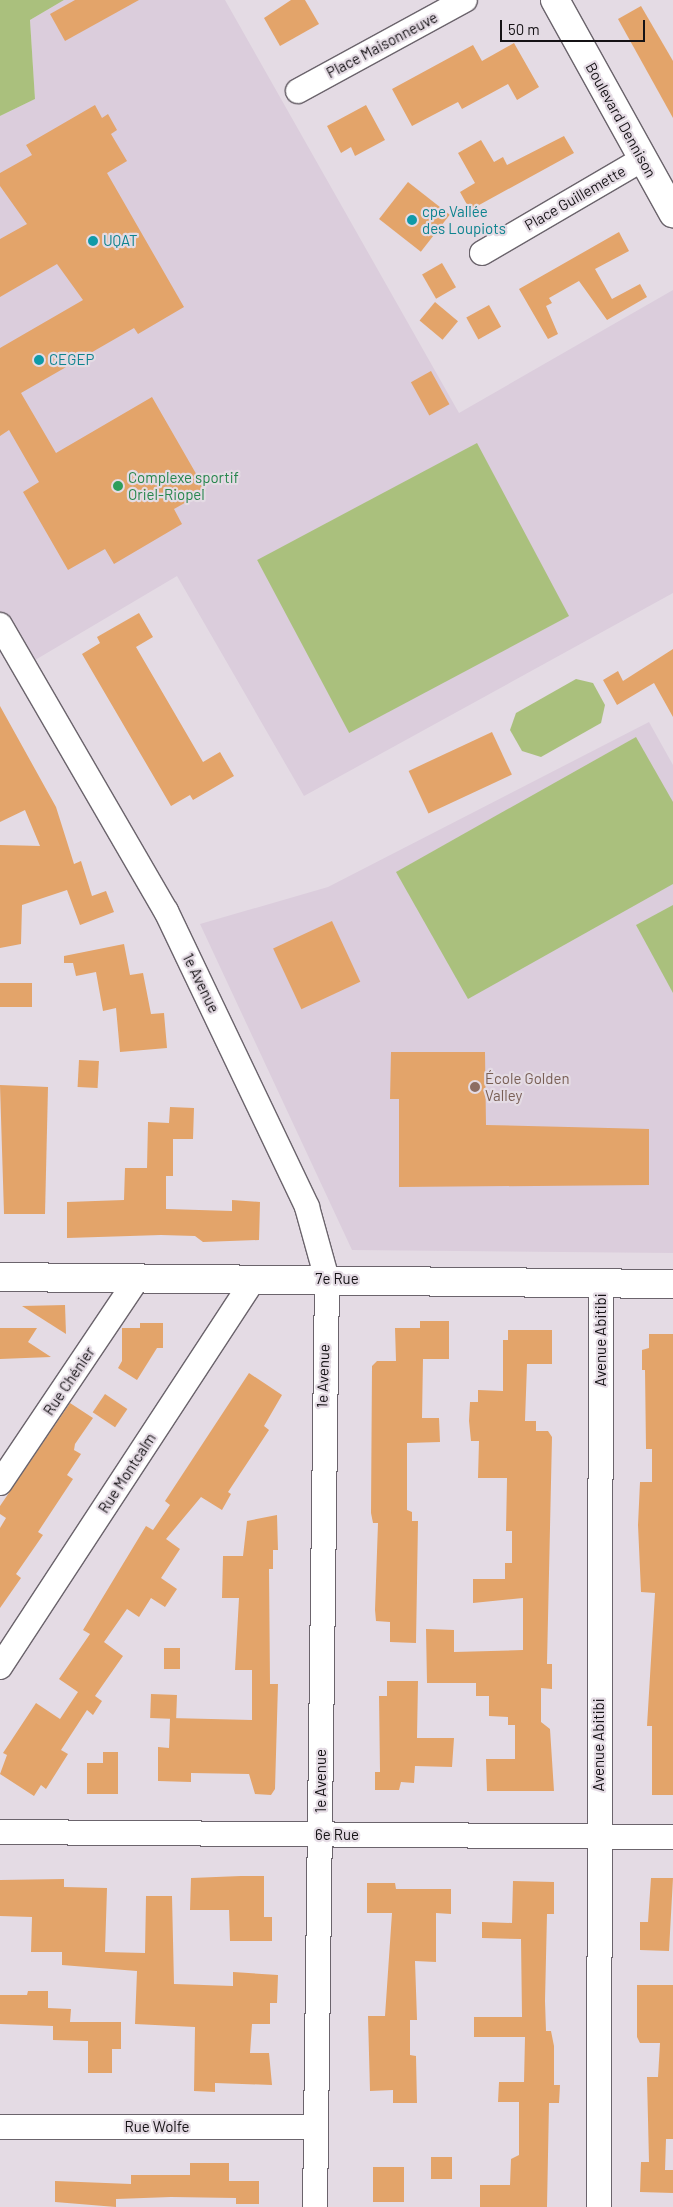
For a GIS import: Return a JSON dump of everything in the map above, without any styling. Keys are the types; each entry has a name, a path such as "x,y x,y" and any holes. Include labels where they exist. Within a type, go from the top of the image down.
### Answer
{"street":[{"name":"Place Maisonneuve","path":"298,91 466,0"},
{"name":"Boulevard Dennison","path":"555,0 673,213"},
{"name":"Place Guillemette","path":"482,253 643,159"},
{"name":"1e Avenue","path":"0,625 9,657 166,911 307,1207 327,1279 320,1835 314,2127 315,2207"},
{"name":"7e Rue","path":"0,1277 673,1284"},
{"name":"Rue Chénier","path":"0,1483 138,1278"},
{"name":"Rue Montcalm","path":"0,1667 254,1279"},
{"name":"Avenue Abitibi","path":"599,2207 601,1283"},
{"name":"6e Rue","path":"0,1832 673,1837"},
{"name":"Rue Wolfe","path":"0,2127 314,2127"}],"shaded area":[{"path":"64,0 225,0 459,413 673,290 673,593 304,796 177,576 25,666 0,622 0,116 35,99 30,20"},
{"name":"École Golden Valley","path":"649,722 673,765 673,1253 352,1250 200,924 328,887"}],"green space":[{"path":"0,0 64,0 30,20 35,99 0,116"},
{"path":"477,443 569,616 349,733 257,560"},
{"path":"576,679 593,683 605,705 601,723 541,757 522,751 510,730 516,713"},
{"path":"636,737 673,802 673,884 468,999 396,872"},
{"path":"673,905 673,993 636,925"}],"building":[{"path":"75,0 139,0 65,41 50,14"},
{"path":"291,0 305,0 319,24 280,46 264,18"},
{"path":"641,6 673,61 673,118 618,19"},
{"path":"514,43 539,87 517,100 508,84 462,109 458,102 412,126 392,89 473,45 482,61"},
{"path":"95,105 102,118 108,114 117,130 111,134 127,161 107,173 184,307 138,334 134,328 21,393 56,453 152,397 206,491 174,509 182,524 114,564 105,549 68,570 23,492 39,482 9,430 0,436 0,348 83,300 57,264 0,297 0,239 27,224 0,186 0,173 32,155 26,145"},
{"path":"366,105 385,140 355,156 351,147 341,153 327,126"},
{"path":"564,136 574,153 470,210 460,192 475,183 458,153 481,140 494,162 503,157 507,165"},
{"name":"cpe Vallée des Loupiots","path":"408,182 450,215 421,252 379,219"},
{"path":"619,232 629,251 595,269 612,299 640,284 647,297 607,320 579,281 549,298 552,303 546,306 558,334 548,339 519,289"},
{"path":"442,263 456,287 436,299 422,274"},
{"path":"435,302 458,321 443,340 420,320"},
{"path":"489,305 501,327 478,339 466,318"},
{"path":"431,371 449,404 429,415 411,382"},
{"path":"139,613 153,637 136,647 203,762 220,752 234,776 193,800 190,795 171,806 82,654 100,643 97,637"},
{"path":"673,649 673,717 654,683 617,705 603,680 618,671 623,681"},
{"path":"0,706 56,807 74,864 81,861 92,896 106,891 114,912 80,925 67,890 22,905 21,944 0,948 0,845 40,846 25,810 0,822"},
{"path":"492,732 512,775 428,813 409,771"},
{"path":"332,921 360,982 301,1009 273,948"},
{"path":"124,944 130,975 143,973 151,1014 164,1013 167,1048 120,1052 116,1008 103,1011 96,972 76,976 73,963 64,963 64,956"},
{"path":"0,983 32,983 32,1007 0,1007"},
{"path":"391,1052 485,1052 486,1125 649,1129 649,1185 399,1187 399,1099 390,1099"},
{"path":"79,1060 99,1061 98,1088 78,1087"},
{"path":"0,1085 48,1087 45,1214 4,1214"},
{"path":"170,1107 194,1108 193,1139 173,1139 173,1176 166,1176 166,1209 232,1211 232,1200 260,1202 259,1240 203,1242 195,1236 161,1235 67,1238 67,1202 124,1200 125,1168 147,1168 148,1122 169,1123"},
{"path":"65,1305 66,1334 22,1306"},
{"path":"420,1321 449,1321 449,1359 423,1359 422,1418 439,1418 440,1442 407,1443 407,1510 412,1512 412,1521 418,1521 416,1643 390,1642 390,1622 376,1621 375,1610 378,1523 373,1523 371,1513 372,1366 377,1361 396,1361 395,1328 420,1328"},
{"path":"140,1323 163,1323 163,1348 157,1348 137,1380 118,1368 122,1361 122,1328 140,1328"},
{"path":"0,1328 37,1328 28,1342 51,1357 0,1359"},
{"path":"508,1330 552,1330 552,1364 527,1364 525,1421 536,1421 536,1431 548,1431 552,1437 547,1664 552,1664 552,1689 541,1688 541,1722 550,1729 554,1791 487,1791 486,1759 515,1759 515,1725 508,1725 508,1717 489,1716 489,1696 476,1696 476,1683 427,1683 426,1629 454,1630 454,1652 523,1650 523,1598 473,1603 473,1579 505,1579 505,1563 512,1563 512,1531 506,1531 507,1478 478,1478 479,1441 471,1441 469,1421 470,1402 478,1402 478,1390 503,1391 503,1340 508,1340"},
{"path":"649,1334 673,1334 673,1795 652,1795 652,1726 647,1726 655,1593 641,1592 638,1525 640,1482 652,1482 652,1449 646,1449 645,1370 642,1370 642,1350 649,1348"},
{"path":"249,1373 282,1395 264,1426 269,1430 228,1492 231,1494 222,1510 201,1497 166,1539 180,1549 161,1578 177,1589 165,1607 151,1598 139,1617 127,1609 104,1642 123,1656 95,1696 102,1701 93,1715 87,1710 61,1750 68,1754 46,1789 41,1785 34,1796 0,1774 7,1755 3,1753 36,1703 60,1719 78,1692 59,1679 90,1634 83,1630 146,1526 153,1530 170,1505 165,1501"},
{"path":"105,1394 127,1409 115,1427 93,1412"},
{"path":"70,1403 93,1418 75,1444 74,1450 81,1454 67,1475 73,1479 38,1532 43,1535 16,1574 21,1578 0,1608 0,1528 6,1518 0,1514 0,1506"},
{"path":"277,1515 278,1550 273,1550 273,1569 269,1569 270,1684 278,1684 275,1789 271,1795 255,1794 249,1774 191,1773 191,1782 158,1781 158,1747 169,1748 170,1718 252,1720 252,1670 235,1670 239,1598 222,1598 223,1556 243,1556 247,1521"},
{"path":"164,1648 180,1648 180,1669 164,1669"},
{"path":"387,1681 418,1681 417,1738 454,1738 452,1767 415,1766 414,1783 401,1782 399,1790 375,1790 375,1772 380,1772 379,1696 387,1696"},
{"path":"151,1694 177,1695 176,1719 150,1718"},
{"path":"103,1752 118,1752 118,1794 87,1794 87,1763 103,1763"},
{"path":"264,1876 264,1917 272,1917 272,1941 230,1941 229,1910 190,1910 191,1878"},
{"path":"651,1878 673,1878 669,1951 640,1950 640,1922 648,1922"},
{"path":"64,1879 64,1887 107,1888 105,1952 145,1953 146,1896 172,1896 174,1984 233,1986 233,1972 278,1975 277,2003 270,2003 270,2024 252,2024 250,2053 269,2053 272,2085 215,2083 215,2092 194,2091 195,2027 135,2024 137,1971 62,1965 62,1952 31,1952 32,1917 0,1916 0,1880"},
{"path":"513,1881 554,1882 554,1914 547,1914 545,2001 546,2031 551,2031 554,2046 554,2085 560,2085 559,2103 549,2103 547,2207 480,2207 480,2185 510,2185 511,2159 519,2155 519,2102 498,2102 499,2082 524,2082 525,2037 474,2037 474,2017 522,2017 521,1939 482,1938 482,1922 512,1923"},
{"path":"367,1883 395,1883 396,1889 451,1889 451,1914 436,1913 436,1962 415,1961 417,2020 410,2020 410,2055 416,2056 417,2103 393,2103 393,2090 370,2091 368,2016 385,2016 392,1913 367,1913"},
{"path":"637,1985 673,1985 673,2139 666,2139 665,2170 673,2170 673,2193 640,2192 641,2162 649,2162 647,2077 658,2077 660,2043 640,2043 637,2037"},
{"path":"28,1991 48,1991 48,2008 71,2009 70,2022 121,2022 121,2049 112,2049 112,2073 88,2073 88,2041 53,2040 53,2026 0,2024 0,1995 27,1995"},
{"path":"431,2157 452,2157 452,2179 431,2179"},
{"path":"190,2163 229,2163 229,2181 259,2181 259,2204 236,2204 236,2198 171,2197 116,2199 116,2207 55,2202 55,2181 131,2184 131,2175 190,2175"},
{"path":"373,2167 404,2167 404,2202 373,2202"}],"place":[{"name":"cpe Vallée des Loupiots","path":"412,220"},
{"name":"UQAT","path":"93,241"},
{"name":"CEGEP","path":"39,360"},
{"name":"Complexe sportif Oriel-Riopel","path":"118,486"},
{"name":"École Golden Valley","path":"475,1087"}]}
